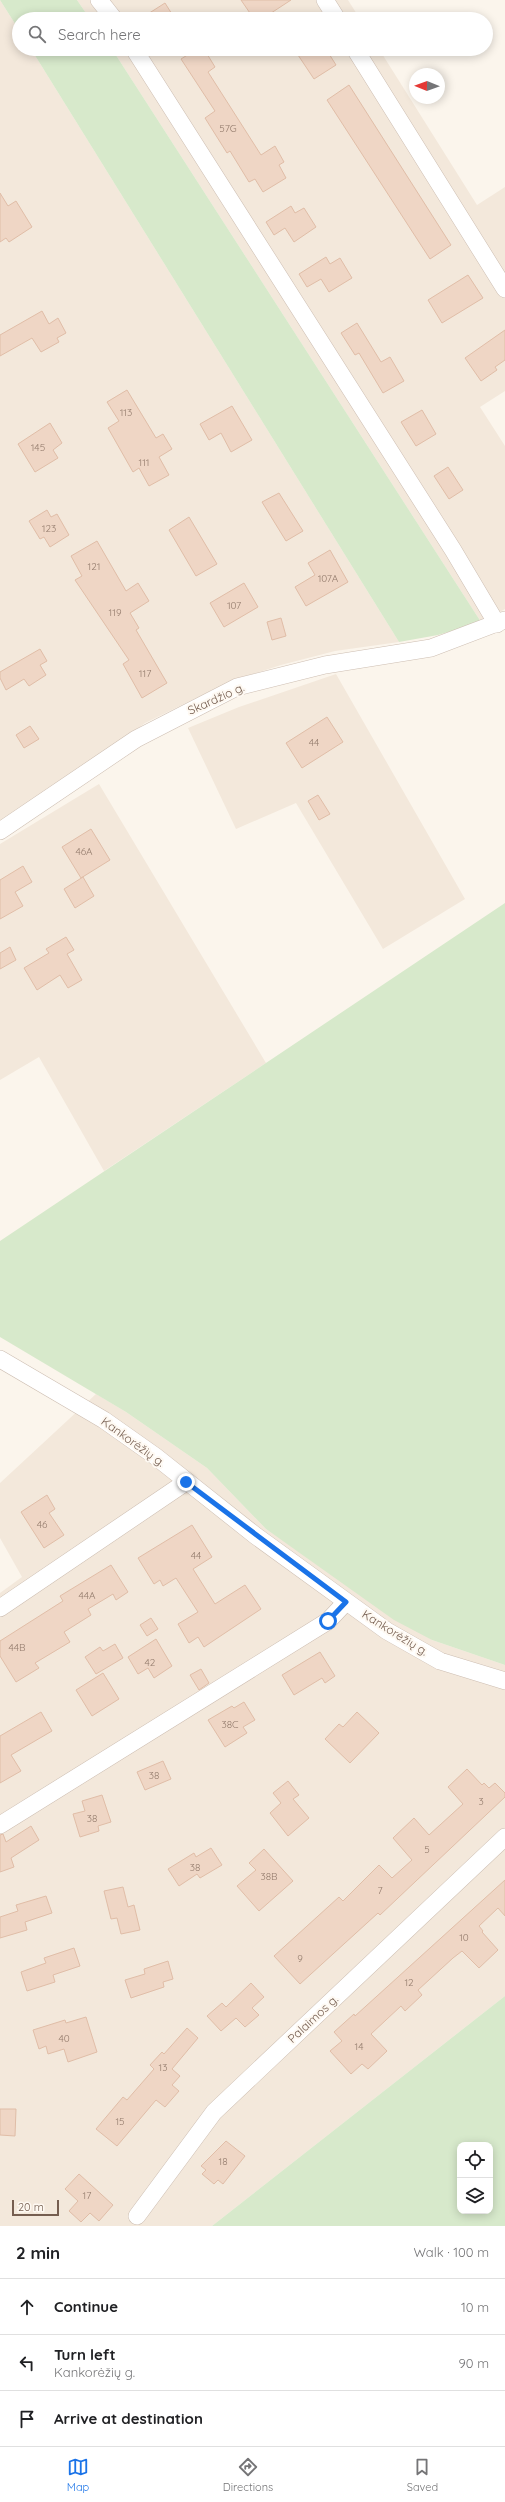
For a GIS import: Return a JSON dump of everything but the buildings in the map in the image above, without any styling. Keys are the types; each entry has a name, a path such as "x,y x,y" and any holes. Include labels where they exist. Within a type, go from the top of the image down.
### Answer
{"street":[{"path":"99,0 108,12"},
{"path":"325,0 333,12"},
{"path":"138,56 501,622"},
{"path":"359,56 505,289"},
{"name":"Skardžio g.","path":"0,831 136,739 237,687 325,665 431,648 501,622"},
{"name":"Kankorėžių g.","path":"0,1359 104,1420 155,1456 186,1482 346,1602 388,1631 440,1661 505,1682"},
{"path":"0,1608 186,1482"},
{"path":"0,1825 328,1621 346,1602"},
{"name":"Palaimos g.","path":"137,2216 214,2112 505,1837"}],"shaded area":[{"path":"0,0 12,19 12,56 35,56 399,642 335,651 281,665 231,681 145,723 94,761 0,822"},
{"path":"77,0 348,0 356,12 85,12"},
{"path":"117,56 383,56 409,97 409,104 414,104 477,205 505,187 505,391 480,407 505,446 505,609 481,622"},
{"path":"336,674 465,899 383,949 296,803 236,829 188,728 239,707"},
{"path":"99,784 266,1063 104,1171 39,1057 0,1080 0,844"},
{"path":"96,1394 126,1412 207,1468 266,1529 432,1640 505,1665 505,1996 212,2226 0,2226 0,1593 22,1577 0,1538 0,1483"}],"green space":[{"path":"0,0 77,0 85,12 12,12 12,19"},
{"path":"35,56 117,56 481,622 438,635 399,642"},
{"path":"505,903 505,1665 432,1640 394,1620 266,1529 207,1468 126,1412 0,1337 0,1241"},
{"path":"505,1996 505,2226 212,2226"}],"route":[{"path":"186,1482 346,1602 328,1621"}]}
